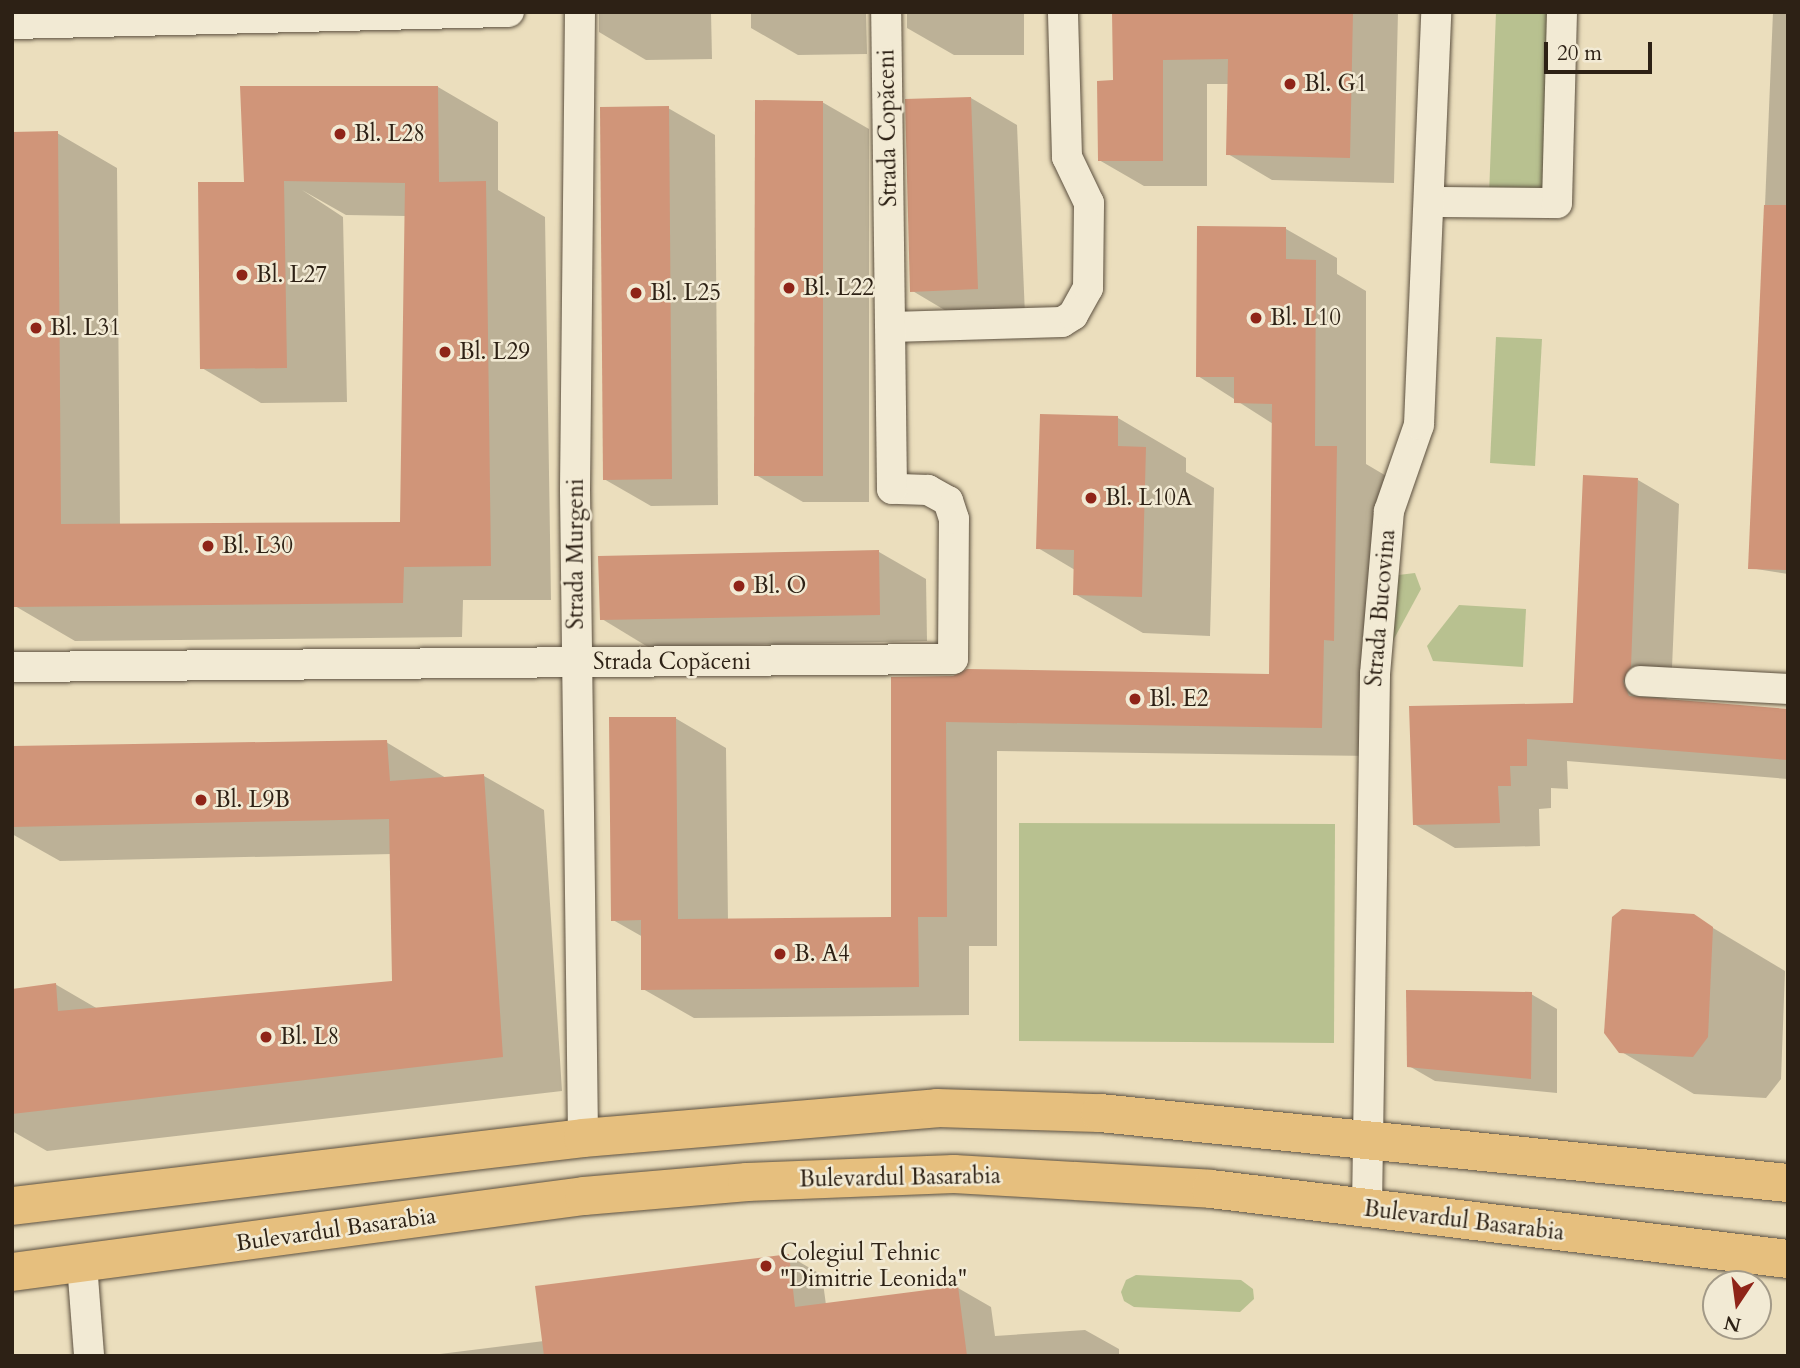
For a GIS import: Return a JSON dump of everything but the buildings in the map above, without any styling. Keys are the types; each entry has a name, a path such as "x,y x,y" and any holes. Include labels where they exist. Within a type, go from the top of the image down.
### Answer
{"main road":[{"path":"12,1206 583,1138 937,1108 1100,1113 1371,1138 1788,1183"},
{"name":"Bulevardul Basarabia","path":"12,1272 584,1196 871,1176 1043,1177 1211,1189 1788,1259"}],"street":[{"path":"12,24 260,15 509,12"},
{"name":"Strada Murgeni","path":"580,12 576,663 583,1138"},
{"name":"Strada Copăceni","path":"12,667 953,659 954,519 948,501 928,490 892,489 886,12"},
{"path":"891,327 1069,320 1088,288 1089,203 1067,157 1063,12"},
{"name":"Strada Bucovina","path":"1367,1208 1371,1138 1370,775 1376,656 1389,510 1419,425 1436,12"},
{"path":"1430,202 1557,203 1562,12"},
{"path":"1640,681 1788,690"},
{"path":"82,1264 89,1356"}],"green space":[{"path":"1496,12 1553,12 1545,196 1489,195"},
{"path":"1496,337 1542,339 1535,466 1490,463"},
{"path":"1415,573 1421,589 1389,648 1390,576"},
{"path":"1459,605 1526,609 1523,667 1433,661 1427,646"},
{"path":"1019,823 1335,824 1334,1043 1019,1041"},
{"path":"1136,1275 1241,1280 1253,1289 1254,1299 1240,1312 1134,1307 1124,1301 1121,1292 1126,1280"}],"place":[{"name":"Bl. G1","path":"1290,84"},
{"name":"Bl. L28","path":"340,134"},
{"name":"Bl. L27","path":"242,275"},
{"name":"Bl. L22","path":"789,288"},
{"name":"Bl. L25","path":"636,293"},
{"name":"Bl. L10","path":"1256,318"},
{"name":"Bl. L31","path":"36,328"},
{"name":"Bl. L29","path":"445,352"},
{"name":"Bl. L10A","path":"1091,498"},
{"name":"Bl. L30","path":"208,546"},
{"name":"Bl. O","path":"739,586"},
{"name":"Bl. E2","path":"1135,699"},
{"name":"Bl. L9B","path":"201,800"},
{"name":"B. A4","path":"780,954"},
{"name":"Bl. L8","path":"266,1037"},
{"name":"Colegiul Tehnic \"Dimitrie Leonida\"","path":"766,1266"}]}
